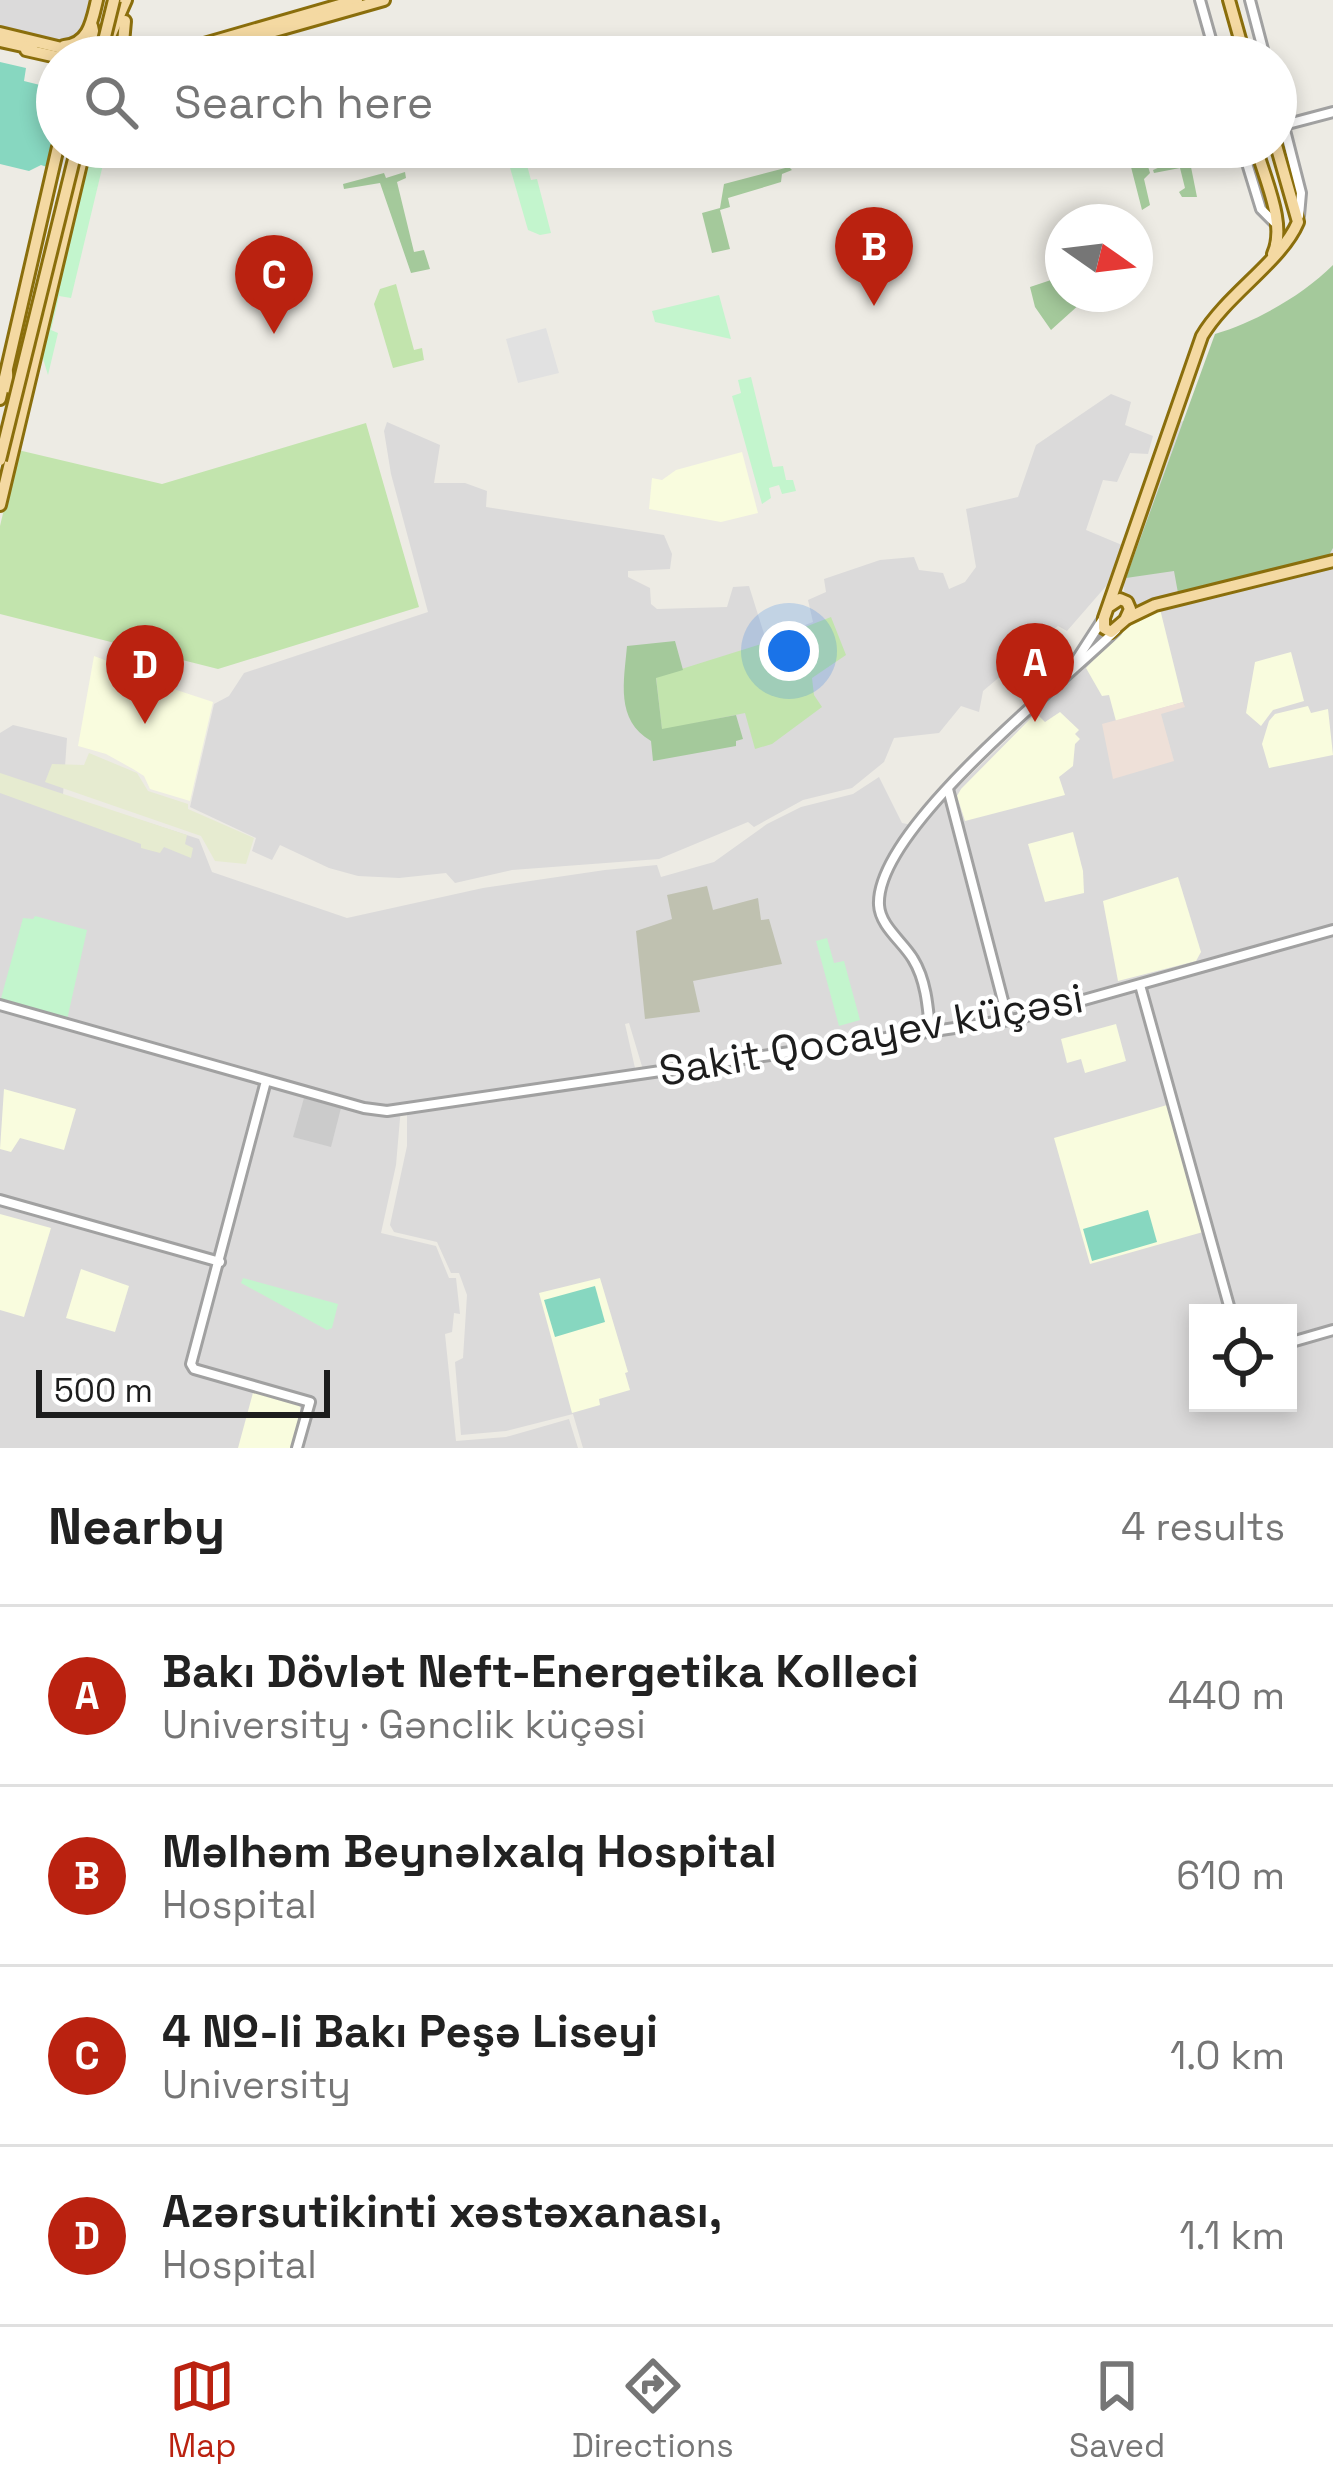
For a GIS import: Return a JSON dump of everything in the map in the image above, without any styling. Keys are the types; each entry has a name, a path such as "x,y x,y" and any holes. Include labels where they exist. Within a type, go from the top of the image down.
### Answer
{"main road":[{"path":"93,36 98,0"},
{"path":"109,36 119,0"},
{"path":"103,36 119,0"},
{"path":"104,36 119,0"},
{"path":"119,0 122,36"},
{"path":"230,36 357,0"},
{"path":"257,36 384,0"},
{"path":"1226,0 1235,36"},
{"path":"82,36 92,22"},
{"path":"0,39 36,43"},
{"path":"0,39 36,50"},
{"path":"0,39 36,48"},
{"path":"0,399 22,306 65,168"},
{"path":"22,306 65,168"},
{"path":"0,433 67,168"},
{"path":"0,460 67,168"},
{"path":"7,372 10,388 20,389 68,168"},
{"path":"0,505 68,168"},
{"path":"1261,168 1276,224 1277,246 1271,256"},
{"path":"1283,168 1298,222 1290,238 1220,308 1202,335 1106,613 1105,630 1156,605 1333,561"},
{"path":"1276,224 1292,227 1298,222"},
{"path":"1121,625 1130,611 1120,587 1122,565"},
{"path":"1106,613 1117,600 1156,605"}],"street":[{"path":"1200,0 1210,36"},
{"path":"1250,0 1259,36"},
{"path":"1297,122 1333,112"},
{"path":"1249,168 1264,215 1276,224"},
{"path":"1295,168 1301,193 1298,222"},
{"path":"1064,678 1106,613"},
{"path":"931,1030 919,972 881,916 879,898 929,805 1121,625"},
{"path":"948,789 1008,1020"},
{"name":"Sakit Qocayev küçəsi","path":"0,1005 370,1110 403,1109 1008,1020 1333,930"},
{"path":"1140,985 1229,1304"},
{"path":"266,1081 192,1367 310,1402 297,1448"},
{"path":"0,1200 220,1262"},
{"path":"1297,1340 1333,1330"}],"shaded area":[{"path":"0,0 92,0 83,33 77,36 36,38 0,29"},
{"path":"546,328 559,373 518,383 506,339"},
{"path":"1111,394 1131,402 1125,425 1153,436 1148,454 1130,453 1117,482 1103,480 1086,530 1122,545 1107,585 1067,631 1058,626 1002,667 1003,674 983,691 979,712 961,706 939,733 894,738 884,762 852,788 803,800 754,827 748,822 659,859 512,870 455,883 446,873 358,876 280,845 272,860 252,851 256,838 190,807 214,704 229,696 244,673 428,612 391,474 384,431 387,422 440,445 434,483 465,483 487,491 486,507 664,535 672,554 670,569 628,571 628,577 650,588 651,604 657,609 727,607 733,587 749,586 766,640 813,622 808,600 826,592 824,579 880,560 914,557 919,570 943,573 949,589 965,582 976,567 966,509 1018,497 1036,445"},
{"path":"1333,399 1333,1448 583,1448 573,1414 506,1431 461,1435 455,1362 463,1358 467,1295 459,1273 451,1273 437,1242 394,1232 390,1225 407,1146 407,1112 644,1073 629,1023 625,1024 635,1068 401,1107 396,1165 381,1233 436,1246 449,1278 456,1278 460,1314 454,1313 452,1332 445,1334 456,1441 506,1437 569,1419 578,1448 0,1448 0,733 13,725 67,738 63,795 199,839 212,872 347,918 483,888 605,870 657,865 661,877 714,862 767,824 801,807 853,794 879,777 902,823 917,826 929,809 959,786 1133,617 1135,601 1124,591 1123,577 1177,422"},
{"path":"742,452 758,513 721,522 649,509 652,478 662,480 676,470"},
{"path":"1160,609 1183,702 1116,721 1109,695 1102,696 1086,668 1135,617"},
{"path":"1291,652 1304,701 1273,710 1261,726 1246,713 1255,662"},
{"path":"94,656 129,669 128,674 213,702 190,801 150,789 144,776 133,769 78,746"},
{"path":"1183,702 1185,707 1161,714 1174,761 1113,779 1102,724"},
{"path":"1308,706 1311,713 1328,709 1333,755 1269,768 1262,744 1269,721 1275,714"},
{"path":"1060,712 1079,730 1075,734 1080,739 1073,766 1059,777 1065,795 965,821 957,796 961,789 1036,713 1045,722"},
{"path":"89,753 137,773 148,791 188,804 188,809 254,838 246,864 215,861 201,836 45,782 52,764 84,765"},
{"path":"0,773 187,835 185,844 193,848 191,858 164,847 160,853 141,848 141,844 0,793"},
{"path":"1073,832 1084,893 1045,902 1028,844"},
{"path":"1178,877 1201,952 1196,961 1118,981 1103,901"},
{"path":"707,886 713,910 758,898 761,920 769,919 782,964 693,981 700,1012 645,1019 636,931 672,919 667,895"},
{"path":"1116,1024 1126,1061 1085,1073 1081,1059 1067,1063 1061,1039"},
{"path":"4,1089 76,1109 64,1150 20,1138 11,1152 0,1149"},
{"path":"304,1098 341,1108 331,1147 293,1137"},
{"path":"1167,1105 1203,1232 1090,1264 1054,1138"},
{"path":"0,1214 51,1228 24,1317 0,1310"},
{"path":"81,1269 129,1286 115,1332 66,1318"},
{"path":"600,1278 630,1390 572,1413 539,1293"},
{"path":"254,1389 299,1402 302,1419 293,1448 238,1448"}],"green space":[{"path":"0,62 26,68 24,81 36,84 36,168 29,171 0,164"},
{"path":"84,168 102,168 71,298 59,296 51,330 58,333 48,375 41,352"},
{"path":"510,168 528,168 531,180 537,179 551,233 528,230"},
{"path":"1131,168 1148,168 1144,179 1150,204 1140,204"},
{"path":"1180,168 1191,168 1197,197 1182,197 1179,192 1185,188"},
{"path":"792,170 782,174 781,182 728,198 730,207 720,210 730,249 712,253 702,213 720,208 724,184"},
{"path":"405,172 406,178 397,182 414,252 424,250 430,269 411,273 380,183 344,189 343,184"},
{"path":"1333,265 1333,548 1329,555 1178,593 1174,571 1126,578 1215,334 1278,306"},
{"path":"1045,282 1045,312 1071,312 1051,330 1035,307 1030,287"},
{"path":"396,284 414,350 422,348 424,360 393,368 374,304 380,289"},
{"path":"719,295 731,339 655,322 652,311"},
{"path":"751,377 773,467 783,466 786,480 793,480 796,491 782,494 779,485 769,488 771,498 762,504 732,396 741,393 738,380"},
{"path":"366,423 419,607 218,669 0,614 0,526 18,450 162,484"},
{"path":"831,617 846,655 812,678 814,695 822,707 772,744 755,749 745,713 662,730 656,677"},
{"path":"675,641 683,670 656,678 662,729 736,715 743,739 736,746 653,761 651,741 632,722 624,699 627,646"},
{"path":"35,916 87,930 67,1020 0,1002 23,918"},
{"path":"827,938 834,963 844,961 860,1020 839,1026 816,941"},
{"path":"1148,1210 1157,1242 1092,1261 1083,1229"},
{"path":"243,1278 338,1304 332,1328 327,1330 241,1283"},
{"path":"595,1286 605,1322 555,1337 544,1300"}],"place":[{"name":"Məlhəm Beynəlxalq Hospital","path":"874,306"},
{"name":"4 №-li Bakı Peşə Liseyi","path":"274,334"},
{"name":"Bakı Dövlət Neft-Energetika Kolleci","path":"1035,722"},
{"name":"Azərsutikinti xəstəxanası,","path":"145,724"}]}
